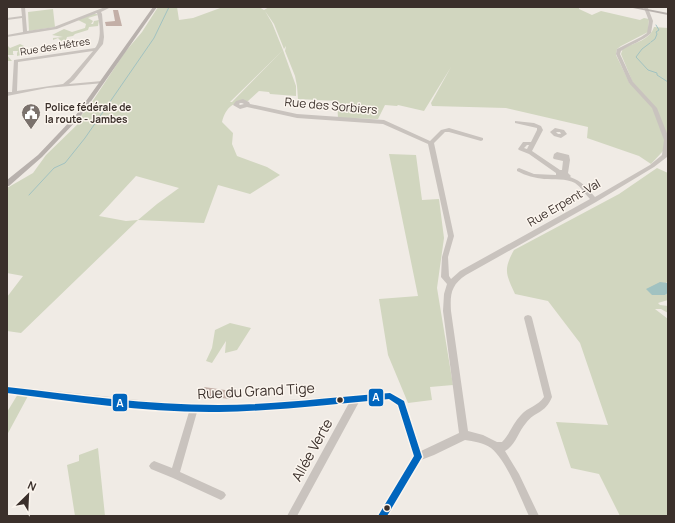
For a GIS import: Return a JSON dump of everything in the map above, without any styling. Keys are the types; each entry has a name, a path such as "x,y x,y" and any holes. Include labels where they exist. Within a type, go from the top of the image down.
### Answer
{"main road":[{"path":"7,184 61,136 78,116 151,7"},
{"path":"7,179 36,155 65,126 100,82 155,7"},
{"path":"630,7 647,9"},
{"path":"638,7 668,13"}],"street":[{"path":"23,7 25,33"},
{"path":"7,36 55,28 108,7"},
{"name":"Rue Erpent-Val","path":"451,283 463,273 594,200 662,159 667,152 667,140 654,108 631,83 618,54 622,47 650,33 650,21 647,9"},
{"path":"56,86 70,81 101,44 102,37 100,14 98,11"},
{"path":"7,20 24,17"},
{"name":"Rue des Hêtres","path":"14,93 16,61 97,49"},
{"path":"7,94 56,86 100,82"},
{"name":"Rue des Sorbiers","path":"247,105 297,116 384,122 431,143"},
{"path":"517,122 534,124 540,129 554,130"},
{"path":"540,129 531,144 525,143 522,149 530,152 563,175 578,181 594,200"},
{"path":"464,435 446,297 447,289 451,283 445,277 444,257 451,236 431,143 443,131 449,130 481,139"},
{"path":"563,175 567,160"},
{"path":"519,170 526,174 538,177 563,175"},
{"path":"382,516 418,457 464,435 481,439 496,446 504,447 510,443 524,418 532,411 542,407 546,403 548,397 528,318"},
{"name":"Rue du Grand Tige","path":"7,390 148,405 194,408 237,408 382,395 390,396 397,399 401,403 418,457"},
{"name":"Allée Verte","path":"292,516 357,398"},
{"path":"175,474 194,408"},
{"path":"496,446 506,460 534,516"},
{"path":"154,466 221,495"}],"green space":[{"path":"158,7 177,7 179,20 193,18 223,7 259,7 264,10 269,7 579,7 579,9 592,15 601,11 640,20 644,18 649,19 648,32 621,46 617,49 616,55 630,84 633,83 621,54 623,48 646,38 654,27 668,28 668,150 663,151 651,164 639,156 587,138 588,127 506,108 432,106 431,103 451,67 424,111 398,105 385,105 378,119 338,118 337,101 298,99 295,76 285,51 286,46 284,49 274,24 265,11 272,23 283,50 296,86 296,96 270,94 269,92 259,91 248,101 231,106 222,122 233,133 232,144 237,156 267,167 280,175 250,194 218,185 204,223 138,220 21,333 7,331 7,297 23,276 7,273 7,188 33,173 46,155 83,119 81,116 125,52 142,32","holes":["283,50 232,102 230,102","136,176 179,188 138,220 126,221 99,216"]},
{"path":"53,9 55,27 29,31 28,12"},
{"path":"93,14 98,15 88,18 93,21 91,24 93,24 94,21 99,20 98,26 89,27 88,30 67,37 66,40 61,41 58,38 53,40 53,38 63,37 52,35 64,29 72,32 85,28 86,24 78,20"},
{"path":"20,44 24,46 23,50 20,51 21,55 17,56 18,51 13,51 14,55 7,55 7,45 10,48"},
{"path":"7,55 12,61 7,61"},
{"path":"389,154 416,155 422,200 439,199 444,238 437,288 453,385 430,387 432,400 408,403 388,355 379,299 418,296"},
{"path":"657,168 668,173 668,283 667,282 652,295 665,295 668,293 668,300 658,303 660,305 668,306 668,313 661,309 655,309 668,319 668,516 620,516 599,474 571,468 556,422 608,425 580,343 548,301 515,294 508,277 507,267 514,250 619,194"},
{"path":"230,323 251,328 237,350 225,353 226,341 212,363 206,361 212,348 215,330"},
{"path":"18,394 28,396 7,435 7,412"},
{"path":"98,448 105,516 75,516 67,465 79,461 79,455"}],"water":[{"path":"660,282 668,283 668,293 665,295 652,295 646,289"}],"building":[{"path":"113,10 118,10 122,26 106,26 105,22 115,21"},
{"path":"204,387 232,391 230,399 214,397 203,398 201,397"}],"waterway":[{"path":"29,195 54,168 65,163 85,138 154,38 169,7"},
{"path":"651,42 655,39 657,34 656,32 659,30 656,25"},
{"path":"650,43 642,49 636,57 648,70 657,73 657,75 668,82"}],"transit line":[{"name":"A","path":"7,390 123,403 194,408 243,408 390,396 401,403 418,457"},
{"name":"A","path":"382,516 418,457"}],"place":[{"name":"Police fédérale de la route - Jambes","path":"31,130"}]}
